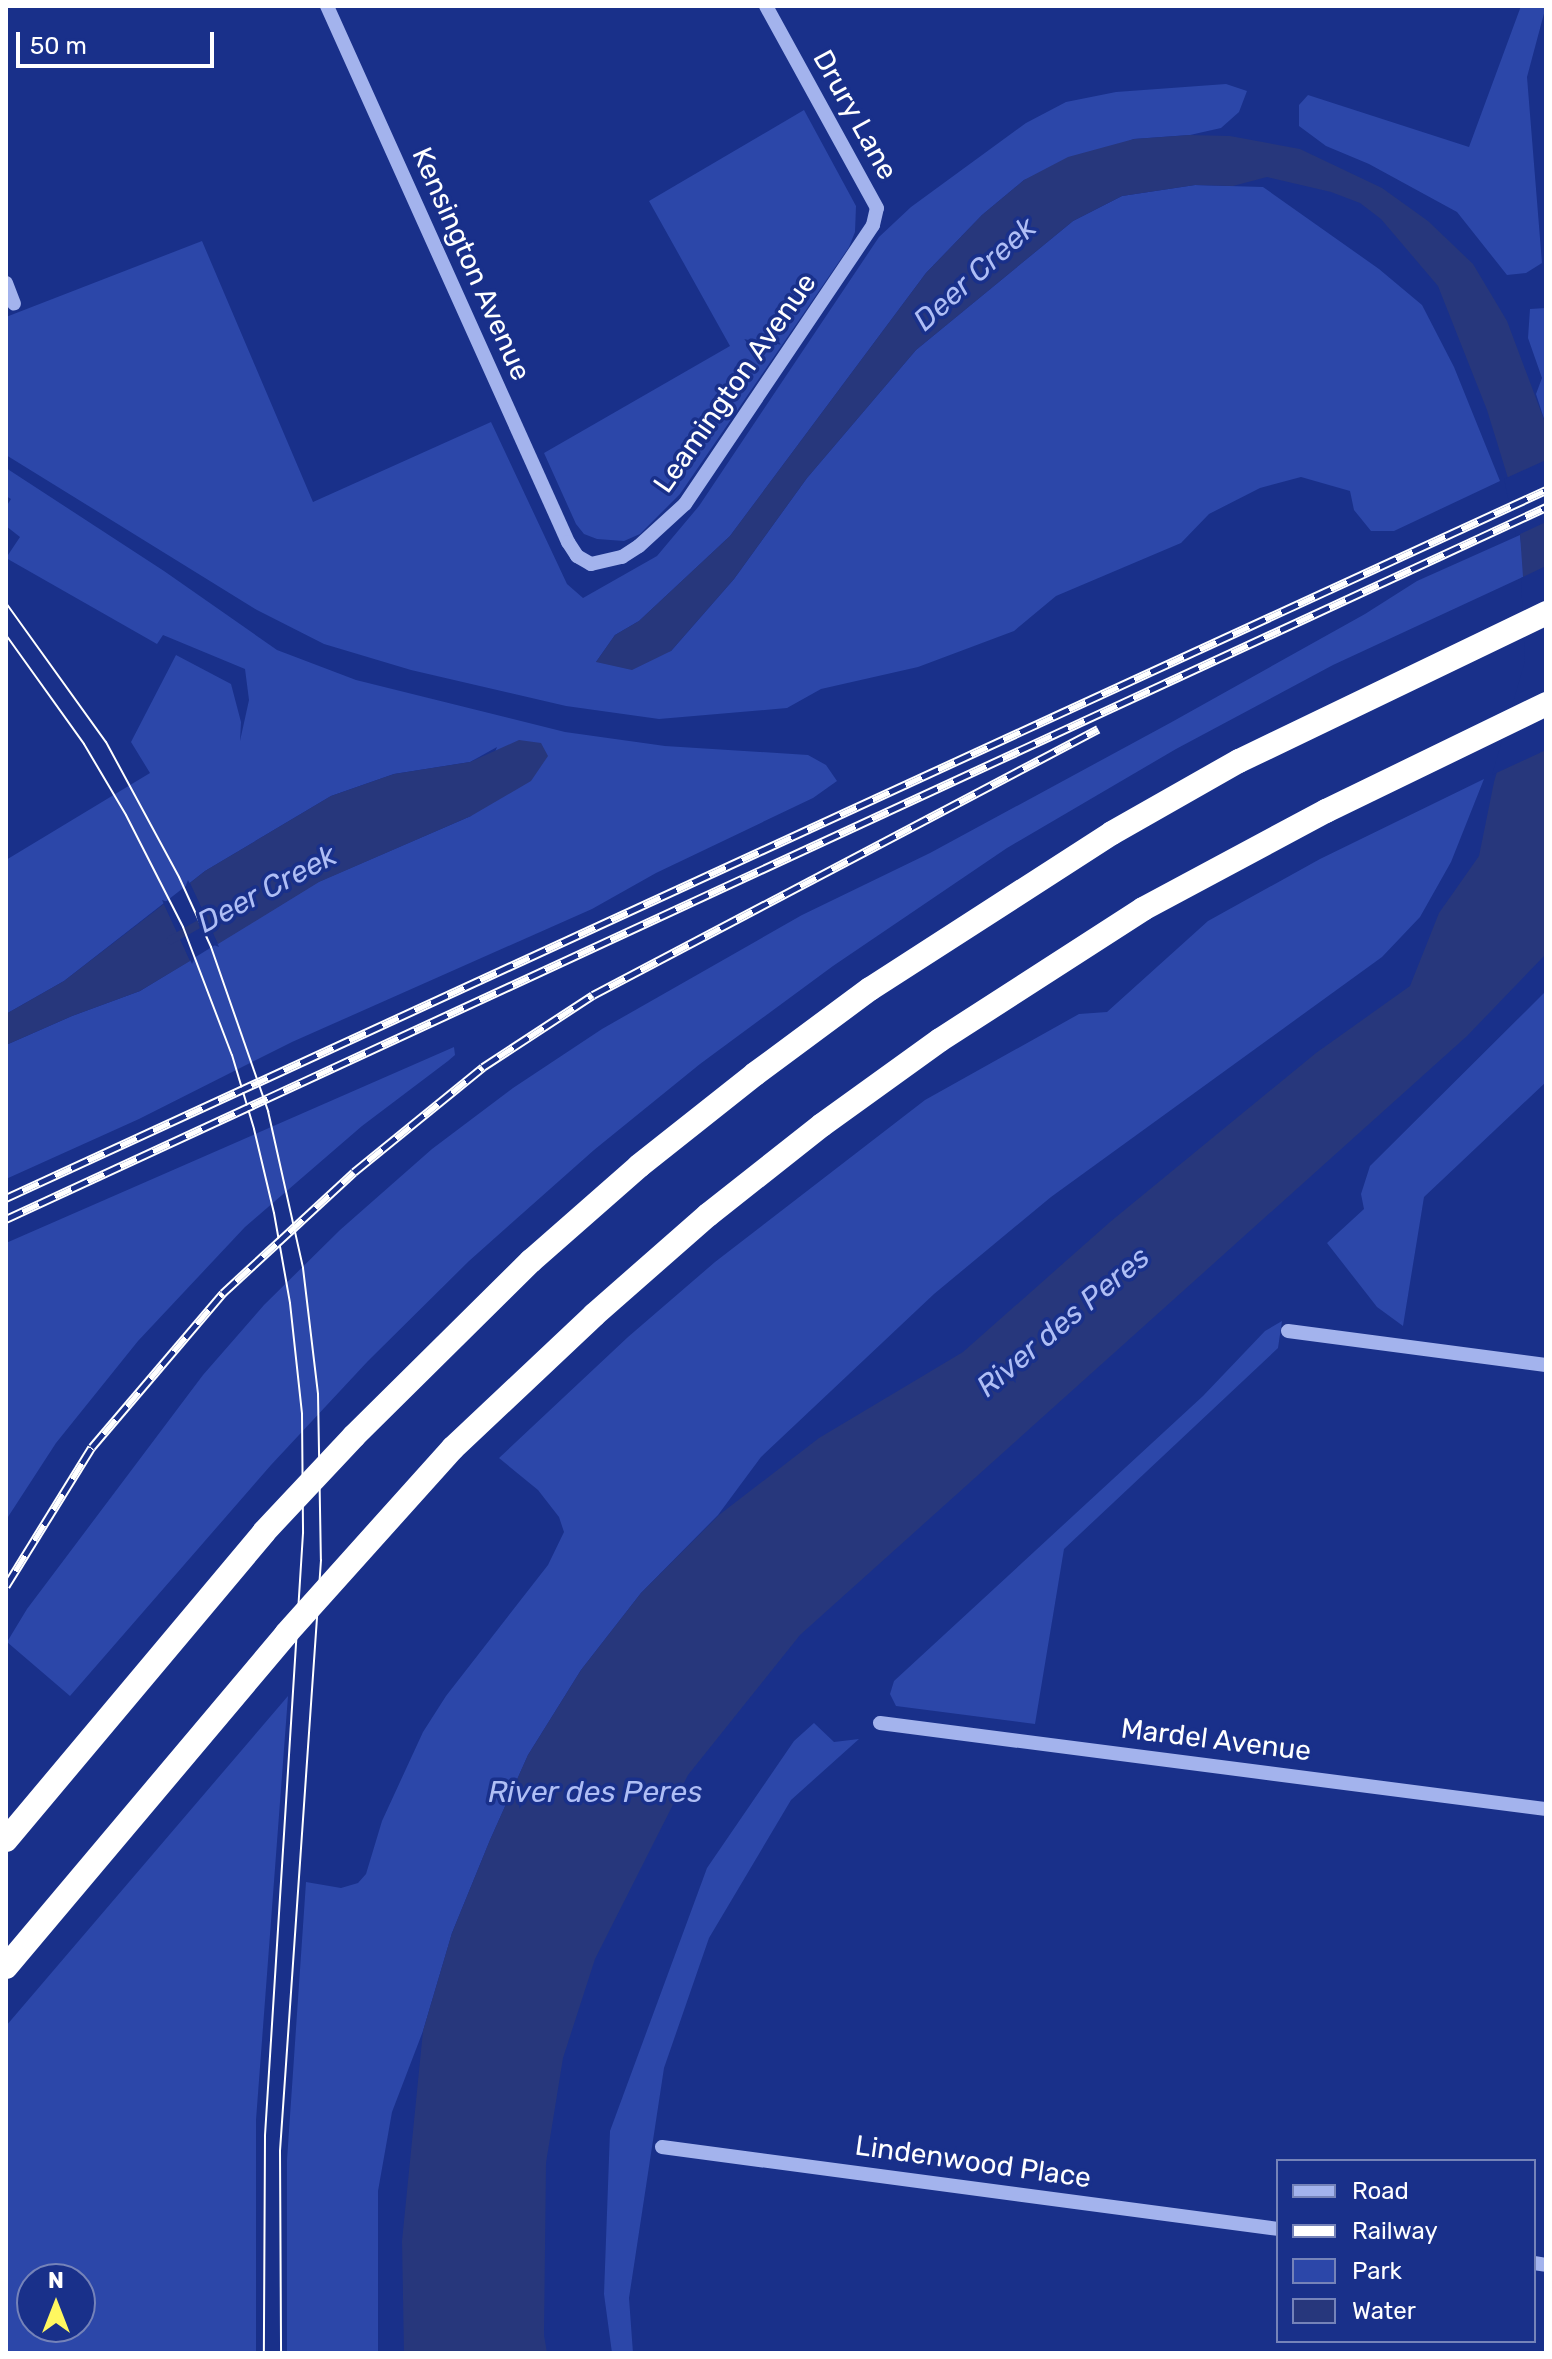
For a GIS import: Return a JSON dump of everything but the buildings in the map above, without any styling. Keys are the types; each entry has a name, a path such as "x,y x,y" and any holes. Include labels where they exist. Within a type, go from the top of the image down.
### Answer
{"highway":[{"path":"6,1840 264,1532 354,1436 504,1288 639,1166 755,1074 870,989 1112,833 1239,761 1546,613"},
{"path":"6,1967 286,1634 453,1448 605,1305 708,1215 822,1125 940,1040 1143,909 1326,811 1546,704"}],"street":[{"name":"Kensington Avenue","path":"327,6 568,542"},
{"name":"Drury Lane","path":"766,6 877,208"},
{"name":"Leamington Avenue","path":"568,542 577,556 591,564 622,557 664,527 685,504 865,239 877,208"},
{"path":"6,283 14,304"},
{"path":"1288,1331 1546,1365"},
{"name":"Mardel Avenue","path":"880,1723 1546,1809"},
{"name":"Lindenwood Place","path":"662,2147 1276,2229"}],"green space":[{"path":"1521,6 1546,6 1527,77 1542,263 1526,273 1507,275 1457,212 1369,164 1326,146 1299,126 1299,105 1308,95 1469,147"},
{"path":"1226,84 1247,91 1239,112 1221,128 1190,135 1134,139 1024,180 982,215 926,273 730,536 639,621 615,635 596,662 671,651 734,579 807,478 916,350 1073,221 1122,196 1195,185 1263,187 1379,269 1422,305 1454,367 1500,481 1394,531 1371,531 1354,510 1350,491 1301,477 1260,488 1209,514 1181,543 1056,596 1014,631 918,667 821,689 787,708 659,719 566,706 411,670 324,644 257,610 6,455 6,317 202,241 313,502 491,422 567,584 583,598 657,556 699,506 879,237 911,207 1026,123 1066,102 1116,92"},
{"path":"804,110 856,206 855,232 849,247 680,494 640,534 624,541 597,539 584,534 576,524 544,453 730,346 649,201"},
{"path":"1546,308 1546,425 1536,394 1542,378 1528,338 1530,309"},
{"path":"6,468 164,571 277,650 356,680 565,732 665,746 808,755 826,765 837,781 813,798 656,873 592,909 292,1042 139,1119 6,1179 6,1045 140,991 318,882 471,816 497,747 470,762 394,774 331,796 205,871 64,981 6,1014 6,860 150,773 131,742 176,655 231,684 241,722 240,741 249,700 245,669 163,635 157,644 6,558 20,537 6,526 6,507 11,499 6,496"},
{"path":"1520,535 1525,576 1333,665 1176,749 1007,848 833,966 700,1064 594,1150 469,1261 368,1361 271,1465 70,1696 7,1642 27,1609 203,1375 264,1305 340,1230 432,1149 513,1088 602,1029 802,915 930,853 1170,723 1365,614 1417,581"},
{"path":"1484,779 1451,862 1420,917 1382,957 1051,1197 934,1294 761,1457 718,1515 641,1593 581,1670 528,1755 490,1840 452,1933 423,2031 392,2112 378,2191 378,2353 287,2353 287,2160 306,1882 341,1888 358,1883 366,1874 382,1821 423,1732 446,1696 548,1565 564,1532 559,1517 538,1490 499,1458 628,1337 715,1262 925,1100 1079,1014 1107,1012 1208,921 1320,859"},
{"path":"1546,991 1546,1082 1424,1197 1403,1326 1377,1307 1327,1243 1364,1209 1361,1194 1370,1166"},
{"path":"454,1047 455,1055 362,1126 245,1227 138,1341 56,1443 6,1520 6,1243"},
{"path":"1282,1321 1278,1348 1064,1549 1035,1724 896,1706 890,1694 894,1681 1203,1396 1265,1331"},
{"path":"288,1696 256,2120 256,2353 6,2353 6,2026"},
{"path":"814,1723 834,1742 859,1739 791,1800 709,1938 664,2068 629,2298 633,2353 612,2353 604,2294 610,2131 707,1868 794,1741"}],"water":[{"name":"River des Peres","path":"1230,136 1300,149 1382,188 1428,221 1473,264 1507,321 1546,425 1546,954 1467,1036 800,1635 688,1775 595,1959 563,2058 546,2163 544,2335 547,2353 404,2353 402,2241 423,2031 452,1933 490,1840 528,1755 581,1670 641,1593 719,1515 819,1438 963,1352 1110,1222 1316,1053 1410,986 1439,913 1479,856 1494,782 1529,662 1520,534 1508,478 1487,410 1438,286 1381,219 1360,203 1331,192 1267,177 1233,186 1195,185 1122,196 1073,221 916,350 807,478 734,579 671,651 632,670 596,662 615,635 639,621 730,536 926,273 982,215 1024,180 1068,157 1134,139"},
{"path":"519,740 541,743 548,756 531,781 471,816 319,882 218,944 190,883 205,871 331,796 394,774 470,762"},
{"path":"164,904 190,961 140,991 6,1045 6,1014 64,981"}],"pier":[{"path":"1546,460 1546,522 1516,536 1504,479"},
{"path":"1546,566 1546,750 1492,775 1525,661 1521,578"},
{"path":"188,880 219,947 214,945 186,885"},
{"path":"162,900 168,902 194,960 192,964"}],"waterway":[{"name":"Deer Creek","path":"171,940 215,915"}],"tram line":[{"path":"6,603 106,742 179,877 211,947 268,1111 303,1268 318,1394 321,1560 280,2151 281,2353"},
{"path":"6,635 84,744 126,815 183,927 232,1055 254,1129 274,1213 290,1303 302,1414 303,1533 265,2136 264,2353"}],"railway":[{"path":"6,1198 1546,490"},
{"path":"6,1219 1546,507"},
{"path":"6,1586 92,1447 223,1293 354,1172 483,1067 593,995 1098,729"}]}
